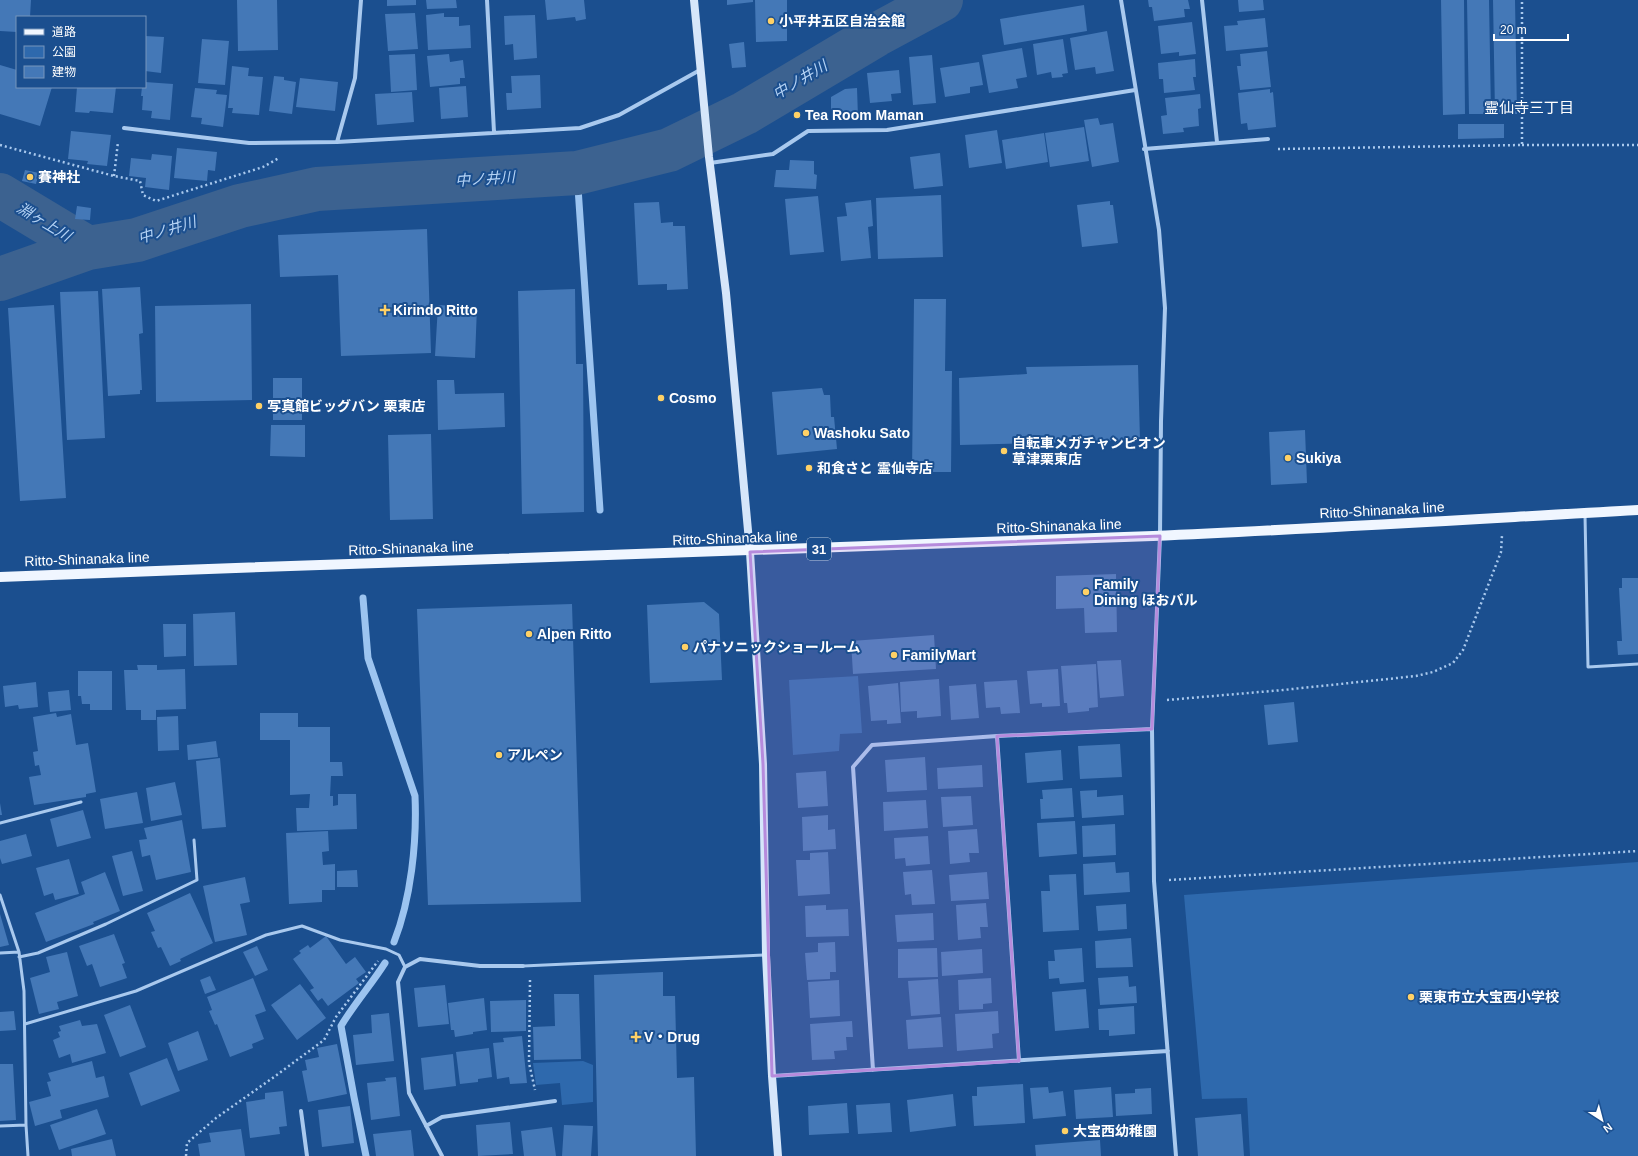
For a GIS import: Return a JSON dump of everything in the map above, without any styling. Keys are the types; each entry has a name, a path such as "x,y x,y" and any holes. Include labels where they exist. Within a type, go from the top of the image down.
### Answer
{"main road":[{"name":"Ritto-Shinanaka line","path":"0,577 199,569 750,552 1160,536 1638,510"}],"street":[{"path":"337,142 356,78 361,0"},
{"path":"487,0 494,132"},
{"path":"694,0 702,101 726,293 750,552 762,764 766,955 772,1076 778,1156"},
{"path":"1121,0 1144,149 1159,230 1165,308 1161,421 1160,536 1152,729 1154,881 1176,1156"},
{"path":"1202,0 1217,142"},
{"path":"124,128 249,143 287,143 337,142 580,128 619,115 700,70"},
{"path":"709,160 773,154 808,132 887,130 1135,90"},
{"path":"1144,149 1268,139"},
{"path":"873,1070 853,767 872,745 997,736 1152,729"},
{"path":"997,736 1019,1061"},
{"path":"442,1156 409,1093 398,982 405,967 420,959 480,966 523,966"},
{"path":"772,1076 1168,1051"},
{"path":"426,1126 442,1117 555,1101"},
{"path":"301,1112 307,1156"}],"lane":[{"path":"1585,513 1588,667 1638,664"},
{"path":"0,823 82,802"},
{"path":"19,957 38,953 106,924 197,880 194,840"},
{"path":"0,895 19,952 24,991 26,1125 28,1156"},
{"path":"25,1024 136,991 266,935 302,926 340,940 386,949 399,955 405,967"},
{"path":"0,953 19,952"},
{"path":"523,966 766,955"},
{"path":"0,1126 26,1125"}],"path":[{"path":"1522,0 1522,145"},
{"path":"114,176 118,143 124,128"},
{"path":"1268,139 1275,149 1522,145 1638,145"},
{"path":"0,145 114,176 140,181 144,195 156,201 263,168 283,156 287,143"},
{"path":"1153,701 1283,690 1416,676 1433,672 1453,662 1463,650 1501,552 1504,517"},
{"path":"1154,881 1638,851"},
{"path":"186,1156 187,1143 216,1118 324,1040 336,1017 386,949"},
{"path":"530,965 530,1063 537,1103"}],"highlighted area":[{"path":"1160,536 1152,729 997,736 1019,1061 772,1076 763,764 750,552"}],"green space":[{"path":"858,676 862,733 840,734 839,751 793,755 789,680"},
{"name":"栗東市立大宝西小学校","path":"1638,862 1638,1156 1250,1156 1247,1098 1202,1099 1184,895"},
{"path":"583,1061 593,1065 593,1102 562,1105 560,1083 536,1085 533,1063"}],"building":[{"path":"0,0 31,0 30,16 16,16 16,32 0,31"},
{"path":"237,0 277,0 278,50 238,51"},
{"path":"387,0 416,0 416,5 387,6"},
{"path":"426,0 456,0 457,8 427,9"},
{"path":"545,0 584,0 586,19 576,21 575,17 547,20"},
{"path":"727,0 753,0 753,2 727,5"},
{"name":"小平井五区自治会館","path":"755,0 787,0 787,41 756,42"},
{"path":"1148,0 1188,0 1190,9 1184,9 1185,17 1154,21 1152,7 1149,7"},
{"path":"1238,0 1263,0 1264,10 1239,12"},
{"path":"1441,0 1464,0 1465,114 1443,115"},
{"path":"1467,0 1489,0 1491,114 1469,114"},
{"path":"1493,0 1515,0 1517,114 1495,114"},
{"path":"1084,5 1087,31 1004,45 1000,19"},
{"path":"415,13 418,49 388,51 385,14"},
{"path":"444,13 444,17 459,17 459,26 470,25 471,48 428,50 426,15"},
{"path":"535,15 537,58 514,60 513,44 505,45 504,16"},
{"path":"1265,18 1268,47 1226,51 1224,26 1238,25 1237,21"},
{"path":"1192,22 1196,54 1179,56 1179,52 1161,54 1158,26"},
{"path":"1107,31 1114,71 1096,74 1095,67 1075,70 1070,38"},
{"path":"146,36 164,37 161,73 146,71"},
{"path":"202,39 229,41 225,85 198,83"},
{"path":"1063,39 1068,73 1062,74 1063,77 1052,78 1051,72 1037,75 1033,44"},
{"path":"744,42 746,67 732,68 729,44"},
{"path":"1022,48 1027,77 1016,79 1018,88 989,93 982,55"},
{"path":"1267,51 1271,87 1240,90 1237,66 1241,66 1240,54"},
{"path":"415,54 417,90 391,92 389,55"},
{"path":"449,54 450,62 463,60 465,78 460,78 460,84 430,87 427,56"},
{"path":"932,55 936,103 913,105 909,57"},
{"path":"1195,59 1196,77 1193,77 1195,90 1164,93 1163,79 1159,79 1158,63"},
{"path":"979,62 983,85 970,87 970,93 945,97 940,68"},
{"path":"0,65 16,70 16,88 52,88 40,126 0,114"},
{"path":"232,66 249,68 248,76 263,77 259,115 232,113 233,108 228,108"},
{"path":"899,70 901,93 891,94 892,101 870,103 867,73"},
{"path":"540,75 541,108 507,110 506,93 512,93 511,76"},
{"path":"274,76 284,77 284,80 296,82 292,114 269,111"},
{"path":"300,78 338,82 335,111 296,107"},
{"path":"146,82 173,84 170,120 151,118 152,111 142,110 143,96 141,96 142,88 146,88"},
{"path":"466,86 468,117 441,119 439,88"},
{"path":"77,88 116,88 113,113 90,111 89,113 75,112"},
{"path":"195,88 217,90 216,94 227,95 223,127 201,124 202,118 191,117"},
{"path":"857,88 858,117 831,117 831,97 845,89"},
{"path":"1270,89 1270,93 1273,92 1276,127 1248,130 1247,123 1241,124 1238,93"},
{"path":"412,92 414,122 377,125 375,94"},
{"path":"1200,94 1201,108 1198,109 1199,126 1183,128 1184,132 1163,134 1161,116 1167,115 1165,98"},
{"path":"1098,118 1100,125 1113,123 1119,162 1092,167 1084,120"},
{"path":"1458,124 1504,124 1504,138 1458,139"},
{"path":"1084,127 1089,161 1050,167 1045,133"},
{"path":"997,130 1002,163 969,168 965,135"},
{"path":"71,131 111,135 107,166 87,164 88,161 68,159"},
{"path":"1044,133 1048,162 1006,169 1002,140"},
{"path":"177,148 217,152 215,171 208,170 207,181 174,178"},
{"path":"940,153 943,186 914,189 910,157"},
{"path":"152,154 172,156 169,190 145,187 146,178 129,176 131,158 151,160"},
{"path":"790,160 814,161 814,174 817,175 816,189 774,187 776,170 789,170"},
{"name":"賽神社","path":"25,170 39,173 36,184 22,181"},
{"path":"941,195 943,257 878,259 876,198"},
{"path":"818,196 824,252 790,255 785,199"},
{"path":"871,200 873,226 868,227 871,258 841,261 837,217 847,216 845,203"},
{"path":"1110,201 1110,205 1113,205 1118,243 1082,247 1077,205"},
{"path":"659,202 661,223 673,222 673,226 685,226 688,289 667,290 667,284 638,285 634,203"},
{"path":"77,206 91,208 90,220 75,219"},
{"path":"427,229 431,353 341,356 338,275 280,277 278,235"},
{"path":"140,287 143,333 139,334 142,390 140,390 140,394 108,396 102,289"},
{"path":"575,289 576,364 583,364 584,512 522,514 518,291"},
{"path":"98,291 105,438 67,440 60,292"},
{"path":"914,299 946,299 945,371 952,371 951,472 912,472"},
{"path":"251,304 252,400 156,402 155,306"},
{"path":"54,305 66,498 20,501 8,308"},
{"path":"438,305 477,307 475,358 435,356"},
{"path":"1138,365 1140,440 960,445 959,378 1027,374 1026,367"},
{"path":"273,378 302,378 302,420 273,420"},
{"path":"437,380 454,380 455,394 504,393 505,427 438,430"},
{"name":"Washoku Sato","path":"822,388 824,395 830,395 831,417 834,417 837,449 777,455 772,392"},
{"path":"271,425 305,425 305,457 270,456"},
{"name":"Sukiya","path":"1305,430 1307,483 1271,485 1269,432"},
{"path":"431,434 433,519 390,520 388,435"},
{"name":"Family Dining ほおバル","path":"1116,574 1117,632 1085,633 1084,608 1056,609 1056,576"},
{"path":"1622,578 1638,578 1638,654 1618,655 1617,641 1622,641 1619,588 1622,588"},
{"name":"パナソニックショールーム","path":"704,602 719,614 722,680 650,683 647,605"},
{"name":"アルペン","path":"572,604 581,902 428,905 417,609"},
{"path":"235,612 237,665 194,666 193,614"},
{"path":"163,624 186,624 186,656 164,657"},
{"name":"FamilyMart","path":"934,635 936,669 853,674 851,641"},
{"path":"1121,660 1124,696 1100,698 1097,661"},
{"path":"1096,664 1098,707 1089,708 1089,711 1068,713 1067,703 1064,703 1061,666"},
{"path":"137,665 157,665 157,670 185,669 186,709 156,710 156,720 141,720 141,710 126,710 124,670 138,670"},
{"path":"1058,669 1060,706 1042,707 1042,703 1030,704 1027,671"},
{"path":"78,671 112,671 112,710 90,710 90,704 82,704 81,696 78,696"},
{"path":"939,679 941,716 917,718 917,711 901,712 900,682"},
{"path":"1017,680 1020,713 1001,714 1000,707 986,708 984,682"},
{"path":"36,682 38,707 19,709 18,705 5,707 3,686"},
{"path":"898,683 901,723 887,724 887,720 871,721 868,686"},
{"path":"976,684 979,718 951,720 949,686"},
{"path":"69,690 71,710 50,712 48,692"},
{"path":"1294,702 1298,742 1268,745 1264,705"},
{"path":"56,713 57,717 71,714 76,745 88,743 96,792 86,794 86,797 34,805 29,777 41,775 39,765 35,766 33,752 38,751 33,717"},
{"path":"260,713 298,713 298,727 330,727 330,762 342,762 343,776 331,776 330,796 333,796 333,806 338,805 338,794 356,794 357,829 297,831 296,808 309,808 310,794 290,795 290,740 260,740"},
{"path":"178,716 179,750 158,751 157,717"},
{"path":"216,741 218,757 188,760 187,745"},
{"path":"1120,744 1122,777 1080,779 1078,746"},
{"path":"1061,750 1063,780 1027,783 1025,753"},
{"path":"925,757 927,790 887,792 885,760"},
{"path":"220,758 226,827 202,829 196,761"},
{"path":"982,765 983,787 938,789 937,768"},
{"path":"826,771 828,806 798,808 796,773"},
{"path":"175,782 182,815 151,821 146,788"},
{"path":"1072,788 1074,817 1041,819 1040,799 1043,799 1042,790"},
{"path":"1097,790 1097,797 1123,795 1124,815 1082,818 1080,791"},
{"path":"137,792 143,823 105,829 100,799"},
{"path":"971,796 973,825 943,827 941,797"},
{"path":"926,800 928,828 884,831 883,802"},
{"path":"0,803 2,815 0,815"},
{"path":"83,810 91,838 57,847 50,819"},
{"path":"828,815 828,830 835,829 836,849 803,851 802,817"},
{"path":"182,820 191,872 156,880 150,855 142,857 139,840 147,839 144,828"},
{"path":"1075,821 1077,854 1039,857 1037,823"},
{"path":"1115,824 1116,855 1083,857 1082,826"},
{"path":"977,829 979,853 969,853 970,862 950,864 948,831"},
{"path":"328,831 329,851 322,852 323,865 335,864 335,890 322,890 322,902 289,904 286,833"},
{"path":"26,834 32,856 2,864 0,858 0,841"},
{"path":"928,836 930,864 906,866 905,858 895,859 894,838"},
{"path":"132,851 143,891 123,896 112,856"},
{"path":"828,852 830,894 798,896 796,860 810,860 810,853"},
{"path":"69,859 79,894 55,900 53,893 44,896 36,868"},
{"path":"1115,862 1116,873 1129,872 1130,892 1084,895 1083,864"},
{"path":"357,870 358,887 337,887 337,871"},
{"path":"932,870 935,904 912,905 911,894 905,895 903,872"},
{"path":"105,872 120,911 93,922 94,924 46,942 35,913 85,894 81,882"},
{"path":"987,872 989,899 951,901 949,875"},
{"path":"1076,874 1079,930 1043,932 1041,891 1050,891 1049,875"},
{"path":"245,877 250,902 240,904 247,935 215,942 203,886"},
{"path":"190,893 213,943 180,959 181,961 170,966 161,947 158,948 151,932 155,931 147,913"},
{"path":"986,903 988,927 980,927 981,938 958,940 956,905"},
{"path":"1126,904 1127,929 1098,931 1096,906"},
{"path":"826,905 826,910 848,909 849,936 806,937 805,906"},
{"path":"933,913 934,940 897,942 895,915"},
{"path":"0,914 9,945 0,947"},
{"path":"114,934 125,963 122,964 127,978 100,987 92,964 87,966 79,946"},
{"path":"326,936 346,964 355,957 366,972 356,979 359,983 328,1006 322,998 318,1001 310,990 314,988 293,959 301,953 299,951 308,945 310,948"},
{"path":"1131,938 1133,967 1096,968 1095,941"},
{"path":"835,942 836,972 830,972 830,979 807,980 805,953 818,952 818,943"},
{"path":"257,946 268,970 255,976 243,952"},
{"path":"937,948 938,977 898,978 898,949"},
{"path":"1082,948 1084,982 1060,984 1059,978 1049,979 1048,961 1055,961 1054,950"},
{"path":"982,949 983,973 942,976 941,952"},
{"path":"67,952 78,996 57,1002 59,1009 39,1014 30,978 50,972 46,957"},
{"name":"V・Drug","path":"663,972 663,996 675,996 677,1078 694,1077 696,1156 598,1156 594,975"},
{"path":"210,976 216,990 205,994 200,980"},
{"path":"1128,976 1129,987 1136,986 1137,1003 1100,1005 1098,978"},
{"path":"253,978 266,1011 255,1015 264,1039 252,1044 253,1048 230,1057 217,1024 215,1025 209,1011 212,1010 207,997"},
{"path":"991,978 992,1003 983,1004 983,1009 959,1010 958,980"},
{"path":"938,979 940,1014 911,1016 908,981"},
{"path":"839,980 840,1016 810,1018 808,982"},
{"path":"300,984 326,1018 297,1040 271,1005"},
{"path":"445,985 449,1024 418,1027 414,988"},
{"path":"1086,989 1089,1028 1055,1031 1052,992"},
{"path":"554,994 579,994 581,1059 534,1060 533,1027 555,1026"},
{"path":"484,998 487,1030 455,1037 454,1030 451,1030 448,1003"},
{"path":"526,1000 526,1031 491,1032 490,1001"},
{"path":"130,1005 146,1047 120,1057 104,1015"},
{"path":"1134,1006 1135,1034 1109,1036 1109,1030 1099,1030 1098,1009"},
{"path":"14,1011 16,1030 0,1031 0,1012"},
{"path":"998,1011 999,1033 992,1034 993,1048 957,1051 955,1014"},
{"path":"389,1013 394,1061 356,1065 353,1035 372,1033 371,1015"},
{"path":"941,1017 943,1047 908,1049 906,1020"},
{"path":"80,1020 82,1026 97,1024 106,1053 72,1063 70,1054 59,1058 53,1040 60,1037 58,1032 61,1031 59,1026"},
{"path":"852,1021 853,1037 846,1037 847,1050 834,1051 835,1059 812,1060 810,1024"},
{"path":"198,1031 208,1060 178,1071 168,1043"},
{"path":"522,1036 527,1083 510,1084 509,1077 497,1079 493,1043 504,1042 503,1038"},
{"path":"337,1044 347,1094 308,1102 302,1071 307,1070 305,1060 319,1057 317,1048"},
{"path":"489,1048 492,1077 478,1079 478,1082 460,1084 456,1052"},
{"path":"453,1054 456,1086 424,1090 421,1058"},
{"path":"167,1058 180,1091 141,1106 129,1073"},
{"path":"92,1061 96,1078 104,1076 109,1097 60,1110 62,1118 35,1126 29,1102 51,1096 47,1082 51,1081 48,1073"},
{"path":"0,1064 13,1064 16,1120 0,1121"},
{"path":"396,1077 400,1116 371,1120 367,1083 386,1081 385,1078"},
{"path":"1023,1084 1025,1123 974,1126 972,1096 977,1096 977,1087"},
{"path":"1048,1087 1049,1093 1063,1091 1066,1116 1033,1119 1030,1088"},
{"path":"1111,1087 1113,1117 1076,1119 1074,1090"},
{"path":"1151,1088 1152,1114 1116,1116 1115,1094 1135,1093 1135,1089"},
{"path":"283,1091 287,1126 279,1127 280,1134 250,1138 246,1102 265,1099 265,1093"},
{"path":"953,1094 956,1126 910,1132 907,1100"},
{"path":"847,1103 849,1133 809,1135 808,1106"},
{"path":"890,1103 892,1132 858,1134 856,1105"},
{"path":"350,1106 354,1143 322,1147 318,1110"},
{"path":"97,1109 106,1134 59,1150 50,1125"},
{"path":"1241,1114 1244,1156 1198,1156 1195,1118"},
{"path":"510,1122 513,1154 478,1156 476,1125"},
{"path":"564,1125 593,1126 591,1156 562,1156"},
{"path":"552,1127 556,1156 524,1156 521,1131"},
{"path":"241,1129 245,1156 200,1156 198,1144 211,1142 209,1133"},
{"path":"411,1130 414,1156 376,1156 373,1134"},
{"path":"112,1139 116,1156 72,1156 71,1149"},
{"path":"1100,1140 1101,1156 1036,1156 1035,1145"}],"waterway":[{"name":"中ノ井川","path":"0,279 88,248 137,240 240,206 317,189 577,173 669,150 745,113 876,35 941,0"},
{"path":"577,173 600,510"},
{"name":"淵ヶ上川","path":"0,195 88,248"},
{"path":"363,598 368,658 415,796 415,832 412,870 405,908 394,942"},
{"path":"366,1156 341,1026 385,963"}],"place":[{"name":"小平井五区自治会館","path":"771,21"},
{"name":"Tea Room Maman","path":"797,115"},
{"name":"賽神社","path":"30,177"},
{"name":"Kirindo Ritto","path":"385,310"},
{"name":"Cosmo","path":"661,398"},
{"name":"写真館ビッグバン 栗東店","path":"259,406"},
{"name":"Washoku Sato","path":"806,433"},
{"name":"自転車メガチャンピオン 草津栗東店","path":"1004,451"},
{"name":"Sukiya","path":"1288,458"},
{"name":"和食さと 霊仙寺店","path":"809,468"},
{"name":"Family Dining ほおバル","path":"1086,592"},
{"name":"Alpen Ritto","path":"529,634"},
{"name":"パナソニックショールーム","path":"685,647"},
{"name":"FamilyMart","path":"894,655"},
{"name":"アルペン","path":"499,755"},
{"name":"栗東市立大宝西小学校","path":"1411,997"},
{"name":"V・Drug","path":"636,1037"},
{"name":"大宝西幼稚園","path":"1065,1131"}],"district":[{"name":"霊仙寺三丁目","path":"1529,108"}]}
